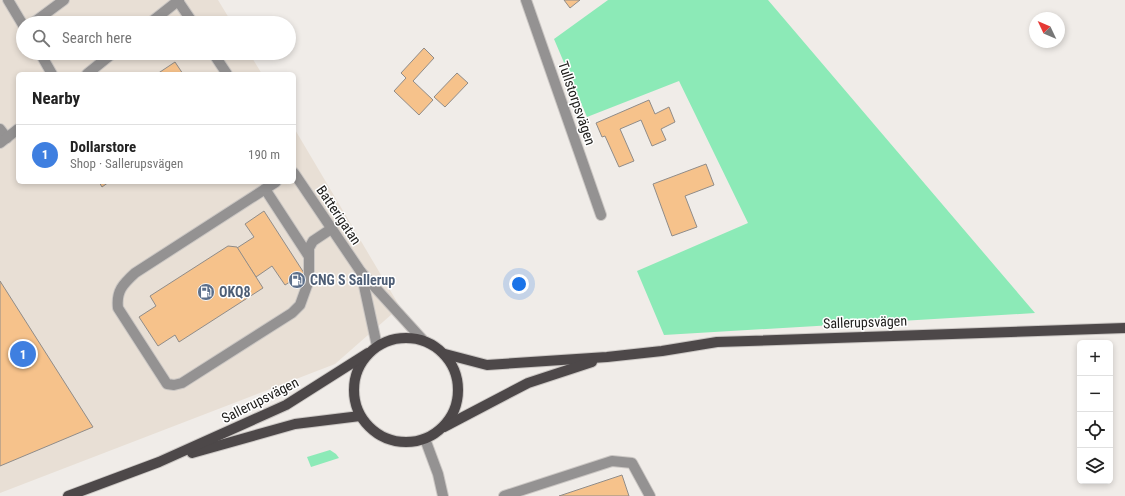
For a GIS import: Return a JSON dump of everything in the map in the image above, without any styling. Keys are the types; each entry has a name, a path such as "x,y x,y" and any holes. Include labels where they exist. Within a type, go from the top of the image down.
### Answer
{"main road":[{"name":"Sallerupsvägen","path":"68,496 159,462 286,405 377,346 391,339 406,337 422,339 445,354 487,365 607,357 662,351 717,342 1125,328"},
{"name":"Sallerupsvägen","path":"368,353 358,367 354,383 354,401 360,416 372,430 389,440 407,442 425,439 528,383 607,357"},
{"name":"Sallerupsvägen","path":"443,428 454,411 459,391 455,371 445,354"},
{"name":"Sallerupsvägen","path":"159,462 295,424 360,416"}],"street":[{"path":"8,0 18,16"},
{"path":"42,16 64,0"},
{"path":"159,16 179,0 189,16"},
{"name":"Tullstorpsvägen","path":"526,0 600,216"},
{"path":"44,60 51,72"},
{"path":"89,72 104,60"},
{"path":"218,60 226,72"},
{"path":"0,129 3,140 16,130"},
{"name":"Batterigatan","path":"296,176 361,272 422,339"},
{"path":"273,184 124,282 117,298 118,308 166,384 174,386 182,383 292,313 300,305 309,280 308,255 313,241 331,229"},
{"path":"265,189 308,255"},
{"name":"Batterigatan","path":"361,272 377,346"},
{"path":"425,439 438,474 443,496"},
{"path":"504,496 612,461 632,463 650,496"}],"shaded area":[{"path":"0,0 218,0 228,16 16,16 16,60 253,60 261,72 16,72 16,184 296,184 296,131 400,307 335,364 0,493"}],"green space":[{"path":"608,0 768,0 1035,313 664,335 637,271 748,223 679,81 587,117 554,39"},
{"path":"330,450 339,458 311,467 307,457"}],"building":[{"path":"564,0 580,0 570,8"},
{"path":"424,48 434,58 413,81 433,100 419,115 394,91 406,78 401,73"},
{"path":"175,62 182,72 160,72"},
{"path":"457,73 468,83 445,107 434,97"},
{"path":"649,100 655,114 669,107 675,122 661,129 666,140 652,146 641,120 620,129 634,161 619,167 605,136 602,137 596,123"},
{"path":"706,164 714,185 685,196 697,227 672,236 653,184"},
{"path":"264,211 304,273 285,285 272,266 256,277 237,248 254,237 245,224"},
{"name":"OKQ8","path":"228,246 237,247 263,288 179,342 175,335 158,346 139,317 156,306 150,296"},
{"path":"0,281 93,427 0,466"},
{"path":"622,475 629,496 559,496"}],"place":[{"name":"CNG S Sallerup","path":"297,280"},
{"name":"OKQ8","path":"206,292"},
{"name":"Dollarstore","path":"23,354"}]}
